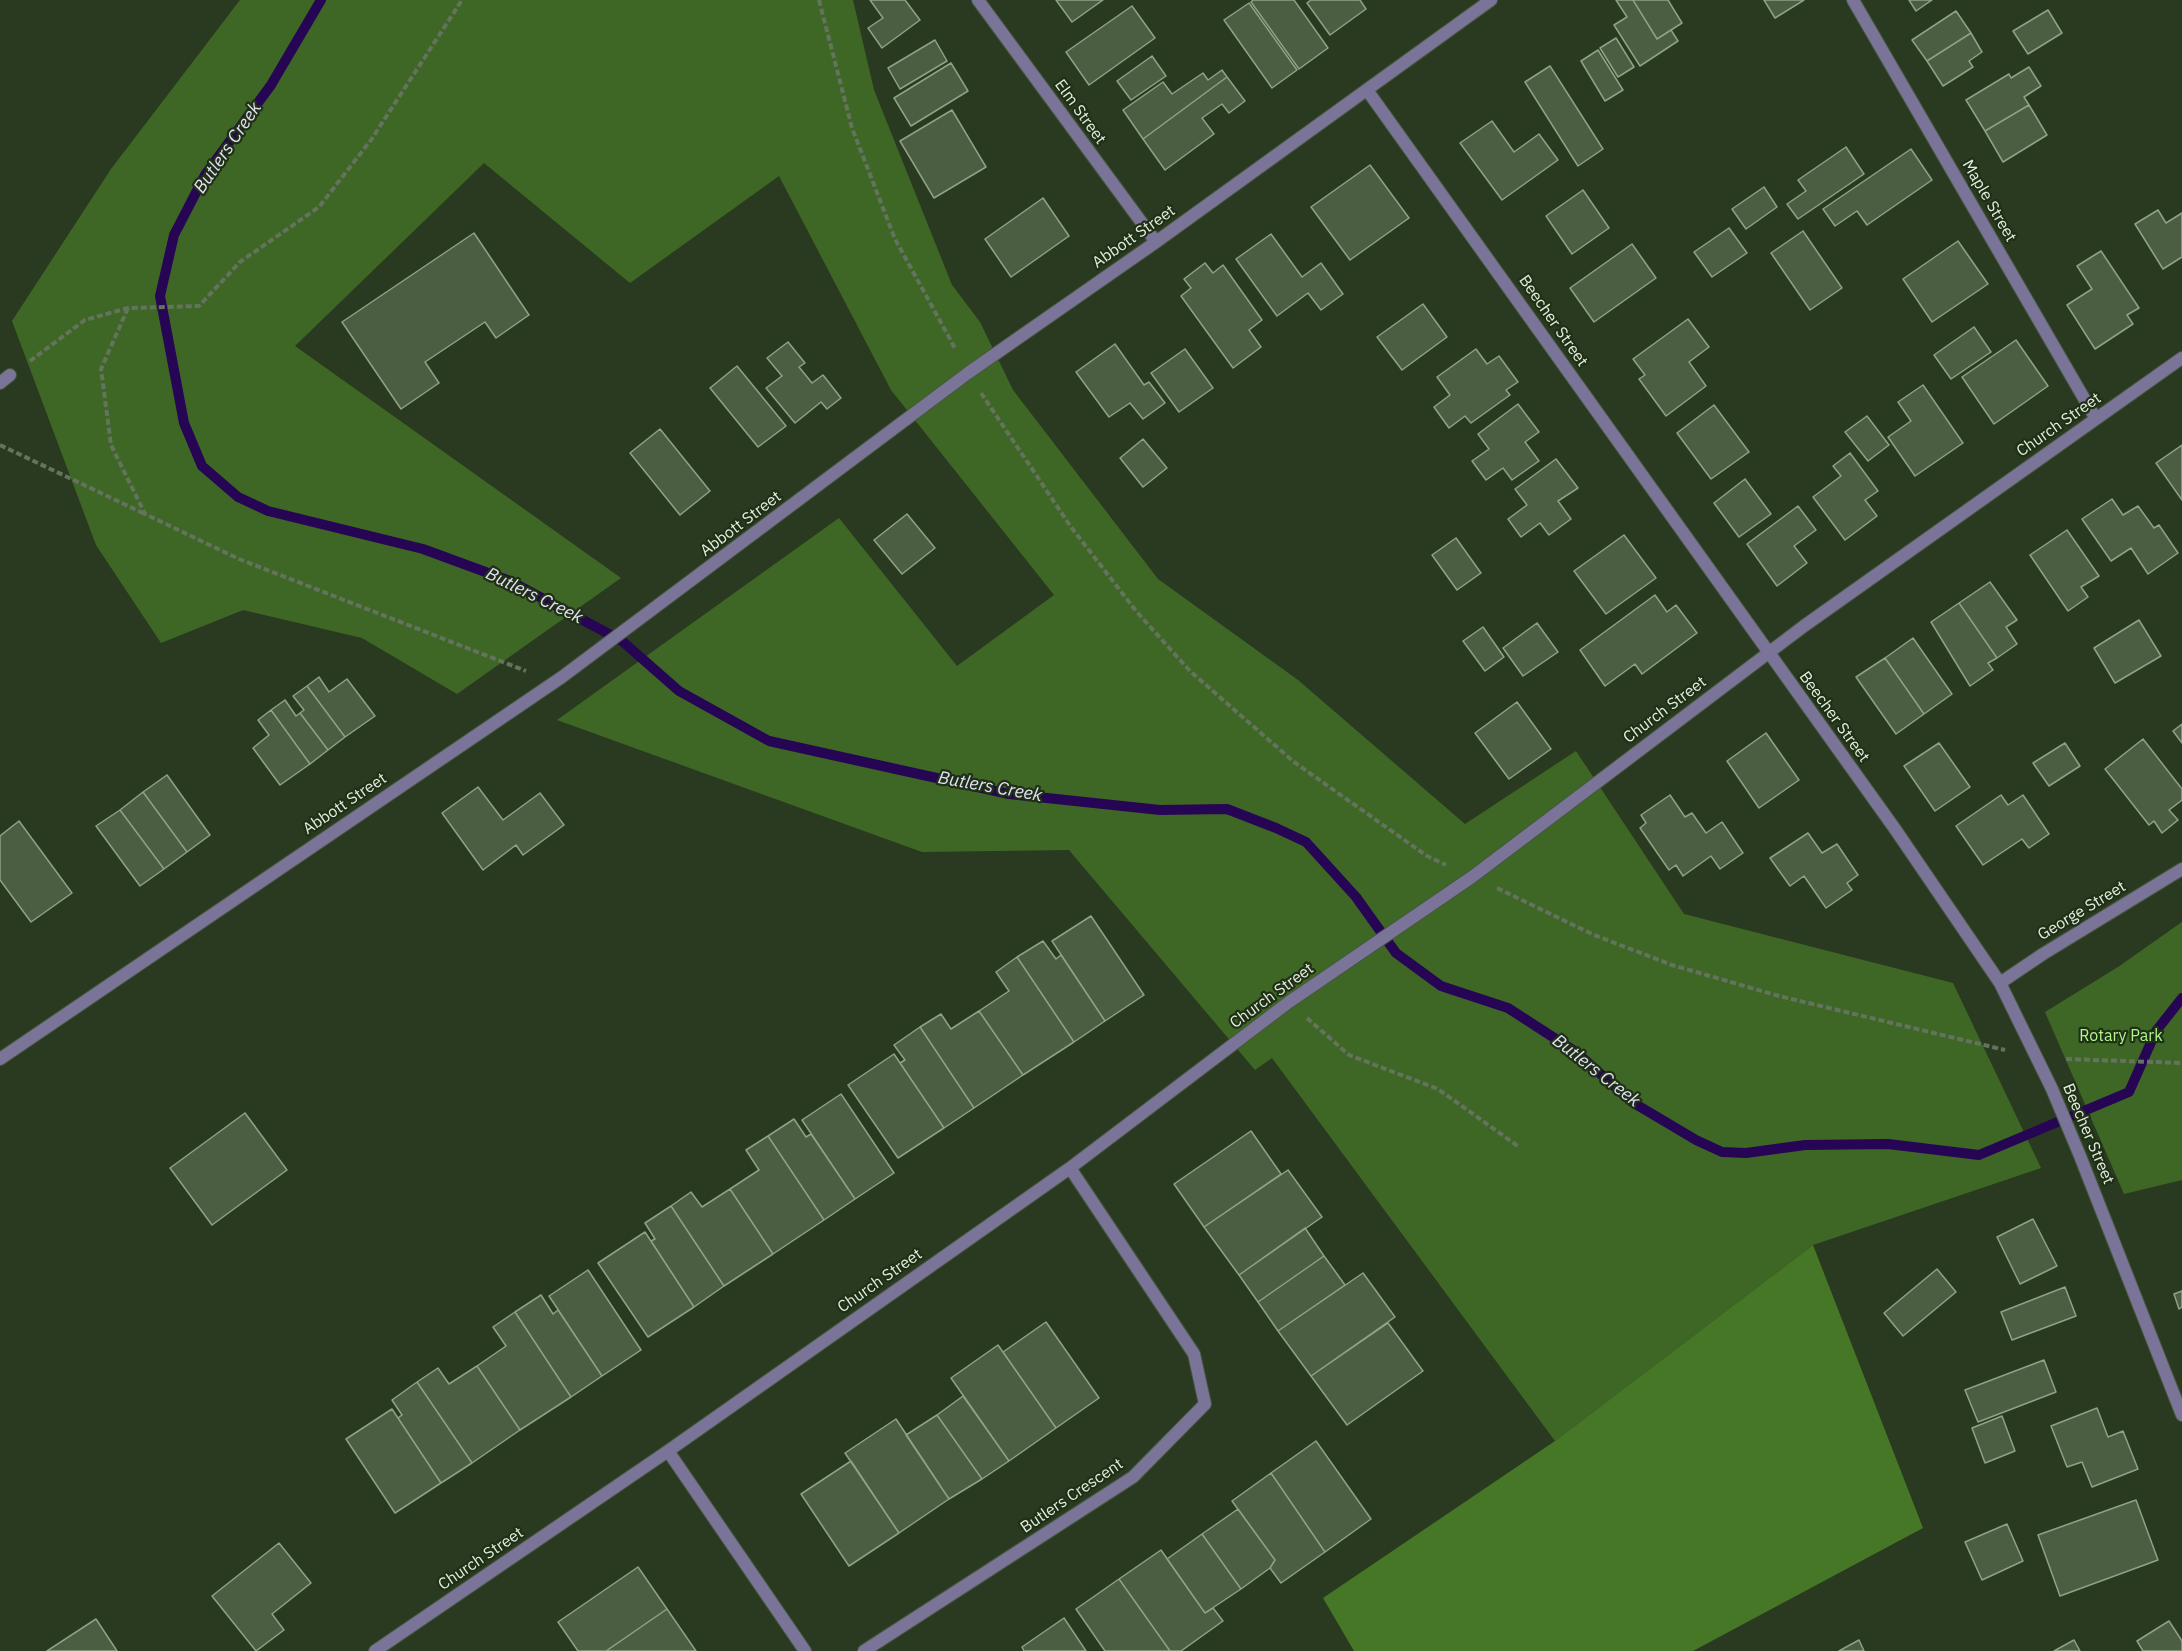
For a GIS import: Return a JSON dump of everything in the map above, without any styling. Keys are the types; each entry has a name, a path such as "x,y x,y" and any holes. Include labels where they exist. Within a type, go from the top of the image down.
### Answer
{"street":[{"name":"Elm Street","path":"978,0 1156,242"},
{"name":"Abbott Street","path":"0,1059 558,680 968,373 1156,242 1491,0"},
{"name":"Maple Street","path":"1853,0 2096,419"},
{"name":"Beecher Street","path":"1367,90 1895,830 2000,983 2052,1089 2182,1415"},
{"name":"Church Street","path":"375,1651 668,1451 1070,1168 1289,1002 1472,877 1767,653 2182,358"},
{"name":"George Street","path":"2000,983 2182,869"},
{"name":"Butlers Crescent","path":"864,1651 1133,1477 1205,1404 1194,1354 1070,1168"},
{"path":"668,1451 805,1651"}],"path":[{"path":"5,379 85,320 128,308 199,306 240,262 319,207 371,140 462,0"},
{"path":"819,0 852,128 895,239 968,373 1071,527 1136,611 1190,671 1294,762 1427,856 1594,935 1672,965 1779,996 1972,1044 2035,1056 2094,1062 2182,1063"},
{"path":"128,308 101,369 111,445 145,514"},
{"path":"0,445 239,559 558,680"},
{"path":"1289,1002 1349,1055 1438,1089 1519,1147"}],"green space":[{"path":"240,0 853,0 874,90 952,285 980,322 1013,390 1158,579 1298,680 1465,824 1576,751 1684,914 1953,983 2041,1168 1813,1245 1555,1441 1272,1058 1255,1070 1069,850 922,852 557,720 839,518 957,666 1054,595 891,390 779,176 630,283 484,163 295,346 621,578 457,694 362,638 243,610 161,643 96,545 12,321 111,169"},
{"name":"Rotary Park","path":"2182,922 2182,1180 2124,1194 2045,1012 2118,967"},
{"path":"1813,1245 1923,1528 1693,1651 1354,1651 1323,1598 1555,1441"}],"building":[{"path":"870,0 905,0 920,20 882,48 868,28 883,18"},
{"path":"1056,0 1103,0 1072,22"},
{"path":"1253,0 1294,0 1328,48 1299,69 1251,2"},
{"path":"1311,0 1360,0 1366,9 1330,35 1307,3"},
{"path":"1616,0 1633,0 1657,39 1671,30 1678,41 1640,66 1614,25 1627,17"},
{"path":"1633,0 1668,0 1682,23 1657,39"},
{"path":"1764,0 1804,0 1775,18"},
{"path":"1909,0 1932,0 1916,11"},
{"path":"1249,3 1297,70 1272,88 1224,20"},
{"path":"1132,6 1155,38 1089,85 1066,52"},
{"path":"2048,10 2062,33 2028,54 2013,31"},
{"path":"1956,11 1971,33 1927,61 1912,40"},
{"path":"1971,33 1982,52 1969,61 1973,67 1943,86 1927,61"},
{"path":"1616,38 1634,67 1618,77 1600,48"},
{"path":"935,40 947,61 900,89 888,68"},
{"path":"1598,50 1623,90 1605,101 1581,61"},
{"path":"1152,56 1166,76 1131,100 1117,81"},
{"path":"951,63 968,91 911,126 894,98"},
{"path":"1550,66 1603,149 1578,166 1525,82"},
{"path":"2029,67 2041,86 2024,97 2029,105 1985,131 1966,100 2009,74 2011,78"},
{"path":"1222,70 1227,77 1143,139 1123,110 1163,82 1172,94 1203,73 1208,80"},
{"path":"1227,77 1245,101 1229,113 1222,104 1202,118 1214,134 1165,170 1143,139"},
{"path":"2029,105 2047,135 2003,162 1985,131"},
{"path":"952,110 986,167 934,198 900,141"},
{"path":"1492,121 1514,152 1539,134 1558,160 1502,200 1460,143"},
{"path":"1846,147 1864,174 1798,219 1787,204 1806,191 1798,180"},
{"path":"1911,149 1932,180 1867,225 1857,211 1835,226 1823,209"},
{"path":"1370,165 1409,218 1350,260 1311,207"},
{"path":"1764,187 1777,207 1746,229 1732,209"},
{"path":"1583,190 1609,228 1572,254 1546,216"},
{"path":"1043,198 1069,236 1011,277 985,239"},
{"path":"2158,210 2166,223 2182,213 2182,257 2163,269 2135,224"},
{"path":"1729,228 1747,253 1712,277 1694,252"},
{"path":"1803,231 1842,288 1810,310 1771,253"},
{"path":"474,233 529,315 496,338 485,322 425,362 439,383 401,409 342,322"},
{"path":"1271,234 1302,277 1321,263 1343,294 1321,310 1308,293 1277,316 1236,259"},
{"path":"1958,241 1988,284 1932,322 1903,279"},
{"path":"1632,244 1656,278 1594,322 1570,288"},
{"path":"2101,251 2139,308 2127,315 2133,324 2095,349 2067,305 2092,289 2077,266"},
{"path":"1205,263 1213,273 1223,265 1262,320 1249,330 1261,347 1233,368 1181,296 1191,288 1184,279"},
{"path":"1423,304 1447,337 1402,370 1377,337"},
{"path":"1688,319 1709,347 1689,362 1706,386 1666,416 1639,379 1645,375 1633,359"},
{"path":"1974,327 1991,352 1951,379 1934,355"},
{"path":"2016,340 2048,386 1994,424 1962,377"},
{"path":"788,342 805,363 799,367 812,383 823,375 841,398 827,409 821,402 795,423 766,388 782,376 767,358"},
{"path":"1115,344 1144,385 1149,382 1165,403 1143,419 1130,403 1109,417 1076,372"},
{"path":"1185,349 1213,388 1179,412 1151,373"},
{"path":"1476,349 1487,364 1499,356 1518,382 1506,390 1510,395 1471,423 1465,416 1449,428 1434,407 1450,395 1437,377"},
{"path":"737,366 786,426 758,447 710,388"},
{"path":"1923,385 1963,443 1915,476 1888,437 1911,421 1898,402"},
{"path":"1518,404 1539,432 1525,442 1539,461 1512,480 1503,468 1486,480 1472,461 1489,449 1478,434"},
{"path":"1714,405 1749,452 1711,479 1677,433"},
{"path":"1867,416 1889,445 1868,461 1845,432"},
{"path":"660,429 710,491 680,515 630,453"},
{"path":"1143,439 1167,468 1143,487 1120,458"},
{"path":"2182,445 2182,500 2156,463"},
{"path":"1850,453 1878,491 1865,500 1877,516 1845,540 1813,497 1841,476 1833,466"},
{"path":"1556,459 1578,488 1558,501 1571,519 1549,535 1540,523 1521,537 1508,519 1527,505 1515,489"},
{"path":"1745,479 1771,514 1739,537 1714,503"},
{"path":"2112,499 2123,515 2138,506 2154,528 2159,525 2178,553 2148,574 2131,548 2111,561 2082,519"},
{"path":"1798,506 1816,530 1794,546 1807,563 1777,586 1747,544"},
{"path":"907,514 935,548 902,574 874,540"},
{"path":"2067,530 2099,576 2081,587 2088,597 2068,611 2030,555"},
{"path":"1624,535 1656,578 1606,614 1574,571"},
{"path":"1456,538 1481,573 1457,590 1432,555"},
{"path":"1990,582 2017,620 2006,627 2017,644 1997,658 1959,603"},
{"path":"1655,595 1667,612 1676,605 1697,633 1642,674 1635,664 1605,686 1580,650"},
{"path":"1959,603 1997,658 1988,663 1993,670 1970,686 1931,622"},
{"path":"2139,620 2161,656 2115,683 2094,648"},
{"path":"1537,623 1558,652 1523,676 1503,648"},
{"path":"1483,627 1504,657 1485,671 1463,641"},
{"path":"1913,638 1952,694 1924,714 1885,658"},
{"path":"1885,658 1924,714 1896,734 1856,677"},
{"path":"319,677 329,692 347,679 375,716 345,737 307,686"},
{"path":"307,686 345,737 328,750 300,713 304,710 293,696"},
{"path":"285,700 296,716 300,713 328,750 310,764 271,710"},
{"path":"1517,702 1551,749 1509,779 1475,733"},
{"path":"271,710 310,764 280,785 253,748 269,735 258,720"},
{"path":"2182,724 2182,743 2173,731"},
{"path":"1766,733 1799,780 1759,808 1727,761"},
{"path":"2143,739 2182,789 2182,800 2169,810 2178,820 2162,833 2154,821 2149,825 2105,769"},
{"path":"1939,743 1970,787 1935,811 1904,766"},
{"path":"2065,743 2080,766 2049,786 2033,763"},
{"path":"167,775 210,835 187,852 143,792"},
{"path":"478,787 503,820 540,793 564,825 523,855 516,845 483,870 442,813"},
{"path":"143,792 187,852 164,869 120,810"},
{"path":"1670,795 1685,817 1692,813 1706,833 1722,822 1743,853 1720,869 1711,856 1683,876 1676,865 1669,870 1640,828 1646,823 1641,815"},
{"path":"2001,795 2008,805 2023,795 2049,834 2029,848 2022,839 1983,865 1956,826"},
{"path":"120,810 164,869 140,886 96,826"},
{"path":"19,821 72,893 31,922 0,880 0,836"},
{"path":"1808,833 1822,853 1837,844 1858,875 1847,883 1852,890 1826,908 1804,876 1790,886 1770,858"},
{"path":"1091,916 1144,995 1105,1021 1052,941"},
{"path":"1043,941 1056,959 1061,955 1105,1021 1074,1042 1017,957"},
{"path":"1017,957 1074,1042 1023,1075 979,1011 1009,991 996,972"},
{"path":"979,1011 1023,1075 974,1108 920,1027 941,1014 951,1029"},
{"path":"920,1027 974,1108 944,1128 900,1063 905,1060 894,1045"},
{"path":"894,1054 944,1128 898,1158 848,1085"},
{"path":"841,1094 894,1173 855,1199 802,1120"},
{"path":"245,1113 287,1170 212,1225 170,1168"},
{"path":"794,1119 806,1137 811,1134 855,1199 824,1220 768,1136"},
{"path":"1251,1131 1281,1174 1204,1227 1174,1184"},
{"path":"768,1136 824,1220 773,1254 730,1189 759,1170 746,1150"},
{"path":"1288,1170 1322,1217 1239,1275 1204,1227"},
{"path":"730,1189 773,1254 724,1286 671,1206 691,1192 702,1207"},
{"path":"671,1206 724,1286 694,1307 651,1241 655,1239 645,1223"},
{"path":"2033,1219 2057,1266 2020,1284 1997,1237"},
{"path":"1305,1228 1324,1256 1258,1302 1239,1275"},
{"path":"645,1232 694,1307 648,1337 598,1263"},
{"path":"1324,1256 1345,1285 1278,1331 1258,1302"},
{"path":"1937,1269 1956,1292 1903,1336 1884,1313"},
{"path":"588,1270 641,1350 602,1376 549,1296"},
{"path":"1363,1273 1395,1317 1311,1376 1278,1331"},
{"path":"2065,1287 2076,1316 2012,1340 2001,1312"},
{"path":"2182,1291 2182,1307 2179,1309 2174,1294"},
{"path":"541,1295 553,1314 558,1310 602,1376 571,1397 515,1312"},
{"path":"515,1312 571,1397 520,1430 477,1366 506,1346 493,1327"},
{"path":"1046,1322 1099,1398 1056,1428 1003,1352"},
{"path":"1388,1323 1423,1371 1347,1425 1311,1376"},
{"path":"998,1345 1056,1428 1009,1461 951,1378"},
{"path":"2044,1360 2056,1392 1978,1422 1965,1390"},
{"path":"477,1366 520,1430 472,1463 417,1382 438,1368 449,1384"},
{"path":"417,1382 472,1463 441,1483 398,1418 402,1415 392,1400"},
{"path":"963,1396 1009,1461 982,1479 937,1415"},
{"path":"2097,1408 2108,1437 2123,1431 2138,1469 2092,1487 2082,1462 2067,1467 2051,1426"},
{"path":"392,1409 441,1483 395,1513 346,1439"},
{"path":"937,1415 982,1479 949,1499 906,1435"},
{"path":"2002,1416 2015,1451 1985,1463 1972,1428"},
{"path":"896,1419 949,1499 899,1533 845,1453"},
{"path":"1316,1441 1371,1519 1325,1552 1271,1473"},
{"path":"851,1461 899,1533 849,1566 801,1494"},
{"path":"1271,1473 1325,1552 1281,1583 1270,1568 1275,1560 1232,1501"},
{"path":"2136,1500 2158,1560 2060,1596 2038,1535"},
{"path":"1238,1509 1275,1560 1270,1568 1241,1589 1202,1534"},
{"path":"2007,1524 2023,1561 1982,1580 1965,1542"},
{"path":"1202,1534 1241,1589 1205,1613 1167,1559"},
{"path":"279,1543 311,1583 272,1614 284,1630 256,1651 212,1596"},
{"path":"1161,1550 1205,1613 1213,1608 1223,1621 1181,1651 1170,1651 1119,1579"},
{"path":"638,1567 667,1609 606,1651 578,1651 558,1622"},
{"path":"1119,1579 1170,1651 1105,1651 1076,1609"},
{"path":"667,1609 696,1651 606,1651"},
{"path":"1064,1618 1086,1651 1024,1651 1022,1647"},
{"path":"96,1619 117,1651 47,1651"},
{"path":"2169,1621 2182,1641 2182,1651 2143,1651 2137,1641"},
{"path":"1859,1640 1864,1651 1839,1651"},
{"path":"2074,1640 2080,1651 2054,1651"}],"waterway":[{"name":"Butlers Creek","path":"321,0 271,85 205,175 174,235 160,296 184,423 202,466 238,497 268,511 423,549 510,581 622,641 679,691 769,741 1009,794 1160,810 1227,809 1276,828 1306,842 1356,897 1396,953 1441,986 1508,1008 1576,1052 1632,1102 1696,1140 1722,1152 1746,1153 1805,1145 1888,1144 1979,1155 2129,1092 2156,1031 2182,998"}]}
